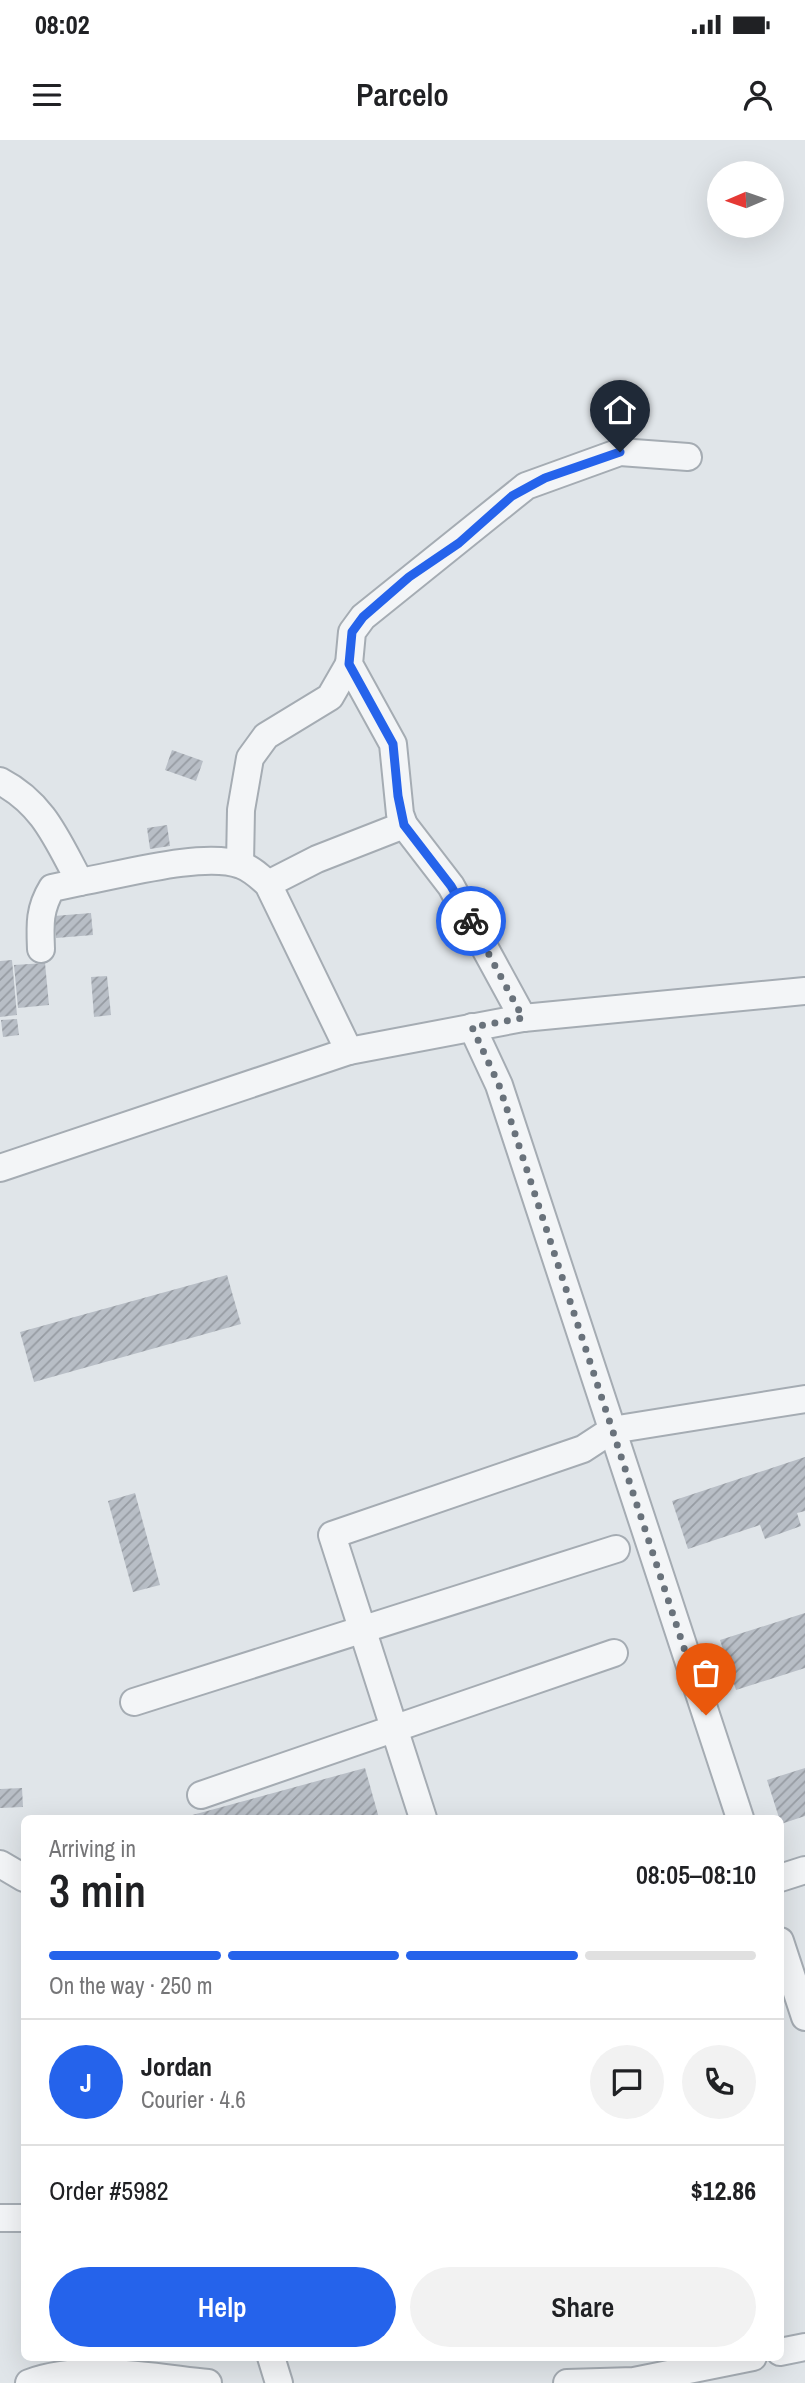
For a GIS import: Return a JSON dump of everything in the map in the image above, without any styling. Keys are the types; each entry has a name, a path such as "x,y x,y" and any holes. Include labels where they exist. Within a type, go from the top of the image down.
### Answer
{"street":[{"path":"240,864 242,810 250,758 266,736 330,697 349,664 352,632 363,617 526,486 620,452 688,457"},
{"path":"349,664 393,744 404,825 451,886 523,1018"},
{"path":"0,781 22,793 42,813 80,882"},
{"path":"268,884 317,859 404,825"},
{"path":"41,949 40,913 52,888 195,861 240,864 268,884 349,1051"},
{"path":"0,1168 349,1051 523,1018 805,991"},
{"path":"472,1027 499,1085 739,1815"},
{"path":"422,1815 332,1535 583,1449 612,1430 805,1399"},
{"path":"134,1702 616,1549"},
{"path":"201,1795 614,1653"},
{"path":"0,1864 21,1876"},
{"path":"784,1877 805,1870"},
{"path":"784,1953 805,2017"},
{"path":"0,2218 21,2218"},
{"path":"784,2351 805,2347"},
{"path":"272,2361 279,2383"},
{"path":"567,2383 635,2381 734,2361"},
{"path":"29,2383 44,2378 113,2374 208,2383"}],"building":[{"path":"172,750 203,761 196,781 165,770"},
{"path":"167,825 170,846 150,849 147,828"},
{"path":"91,913 93,935 56,938 54,916"},
{"path":"12,960 17,1015 0,1017 0,961"},
{"path":"45,963 49,1005 18,1008 14,965"},
{"path":"107,976 111,1015 94,1017 91,977"},
{"path":"17,1019 19,1035 3,1037 1,1020"},
{"path":"227,1275 241,1324 34,1382 20,1332"},
{"path":"805,1457 805,1511 797,1513 801,1526 765,1539 760,1525 688,1549 672,1501"},
{"path":"135,1493 160,1585 133,1592 108,1501"},
{"path":"805,1613 805,1668 736,1690 720,1640"},
{"path":"365,1768 378,1815 192,1815"},
{"path":"805,1768 805,1816 784,1823 784,1815 778,1815 767,1780"},
{"path":"22,1788 23,1807 0,1808 0,1789"}],"way so far":[{"path":"471,921 523,1018 472,1027 499,1085 706,1715"}],"route":[{"path":"471,921 451,886 404,825 400,814 396,760 389,732 349,664 348,649 352,632 363,617 409,577 459,543 526,486 620,452"}]}
